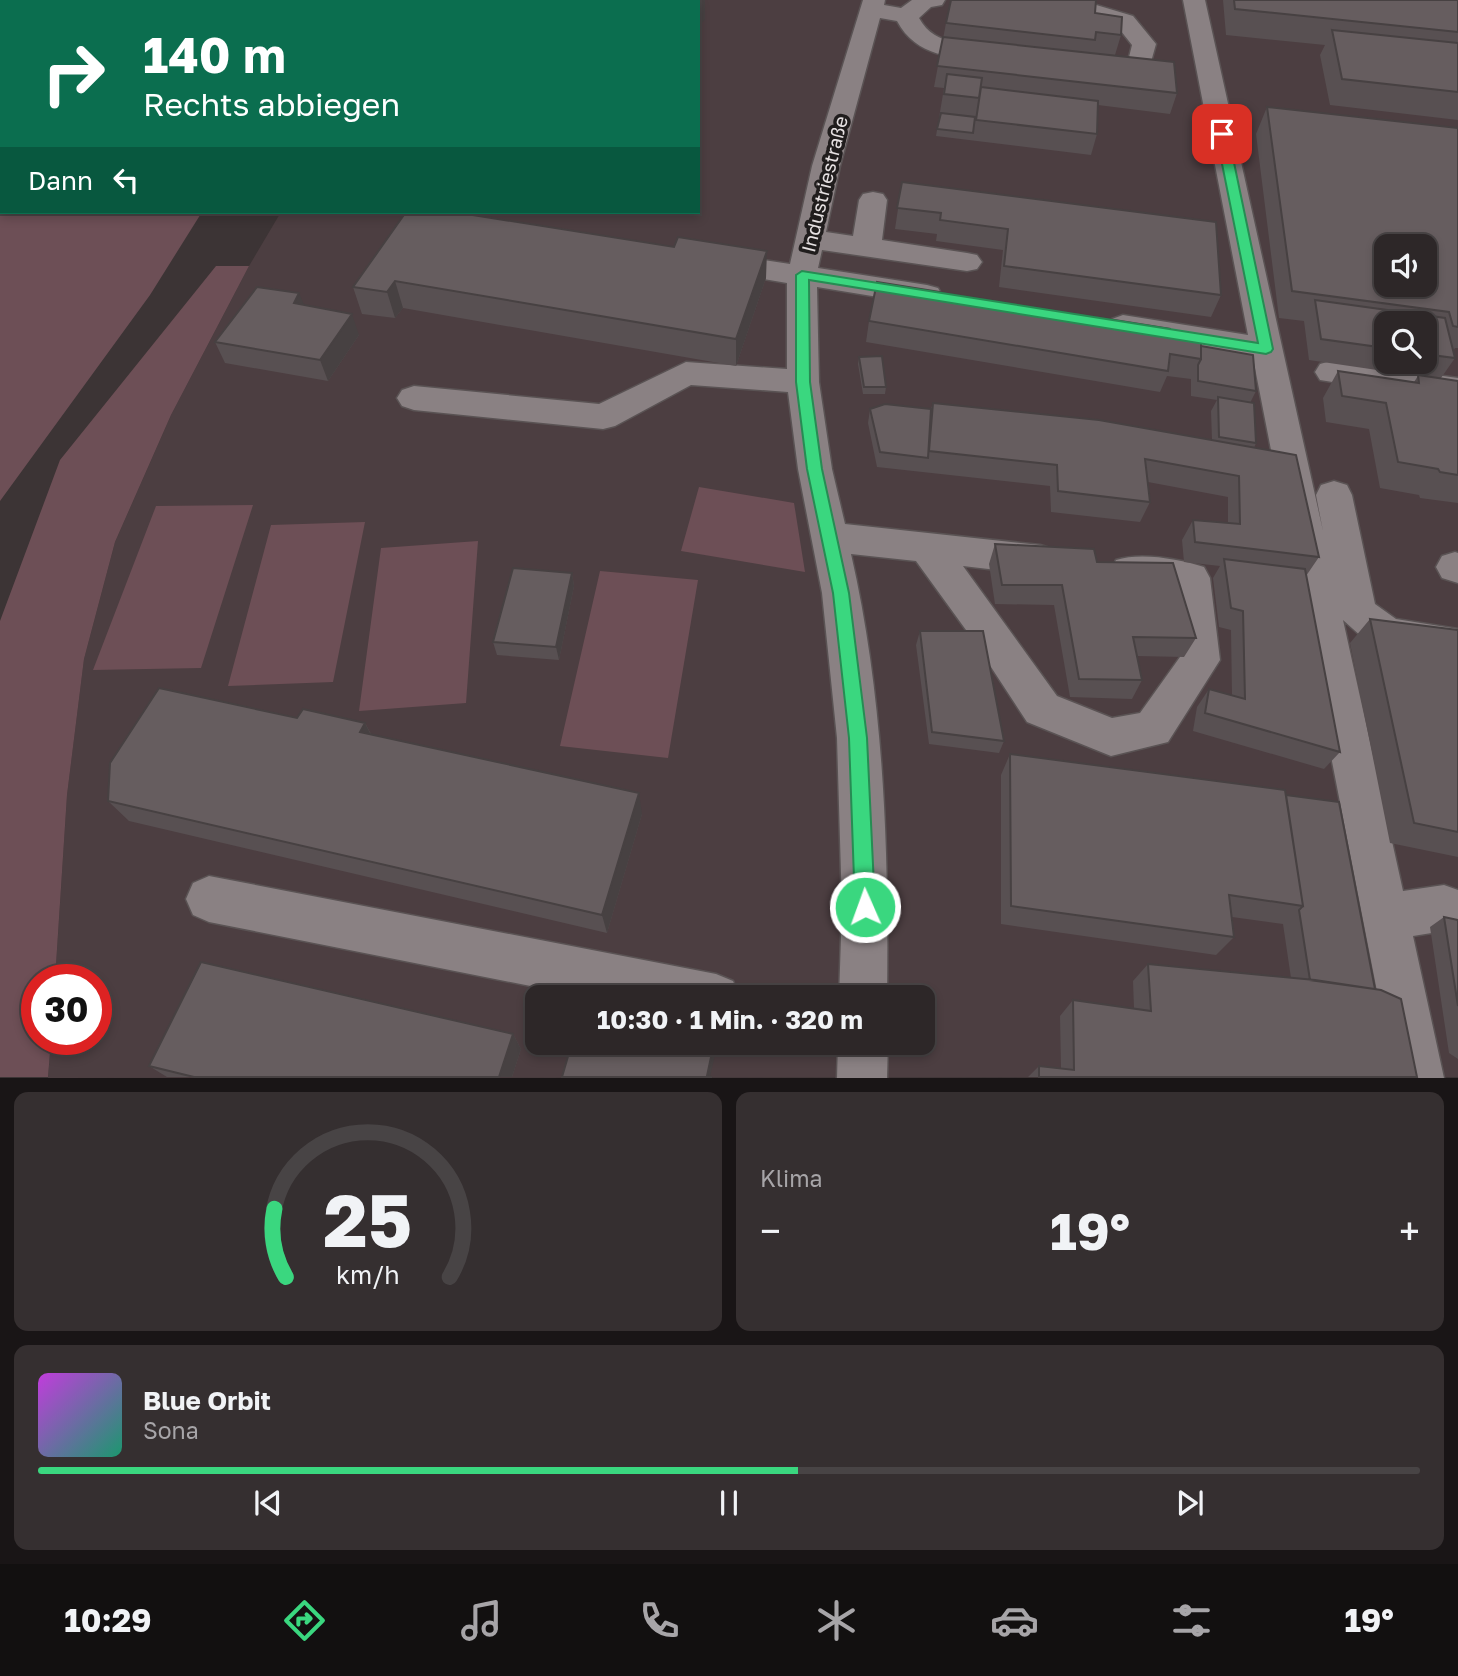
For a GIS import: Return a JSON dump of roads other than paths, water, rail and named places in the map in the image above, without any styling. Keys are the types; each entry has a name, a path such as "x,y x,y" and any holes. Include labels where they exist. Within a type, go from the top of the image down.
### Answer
{"street":[{"path":"906,16 924,2 934,0"},
{"path":"1013,0 1075,6 1125,21 1144,44 1140,64 1106,68 1078,65"},
{"path":"1194,0 1419,1077"},
{"path":"873,5 906,16"},
{"name":"Industriestraße","path":"863,985 865,907 858,738 841,593 815,469 803,382 802,275 826,166 873,5"},
{"path":"906,16 913,34 941,48 1010,57"},
{"path":"866,247 873,200"},
{"path":"810,239 967,262"},
{"path":"695,258 952,299"},
{"path":"1089,321 1266,349"},
{"path":"414,398 603,417 686,373 803,382"},
{"path":"1334,495 1358,612 1386,634 1458,646"},
{"path":"829,537 926,546 1191,578 1200,660 1153,729 1111,737 1042,709 988,629 926,546"},
{"path":"209,899 649,985"},
{"path":"1385,917 1444,908 1458,913"},
{"path":"862,1077 863,1055"}],"lane":[{"path":"1331,372 1458,390"}]}
